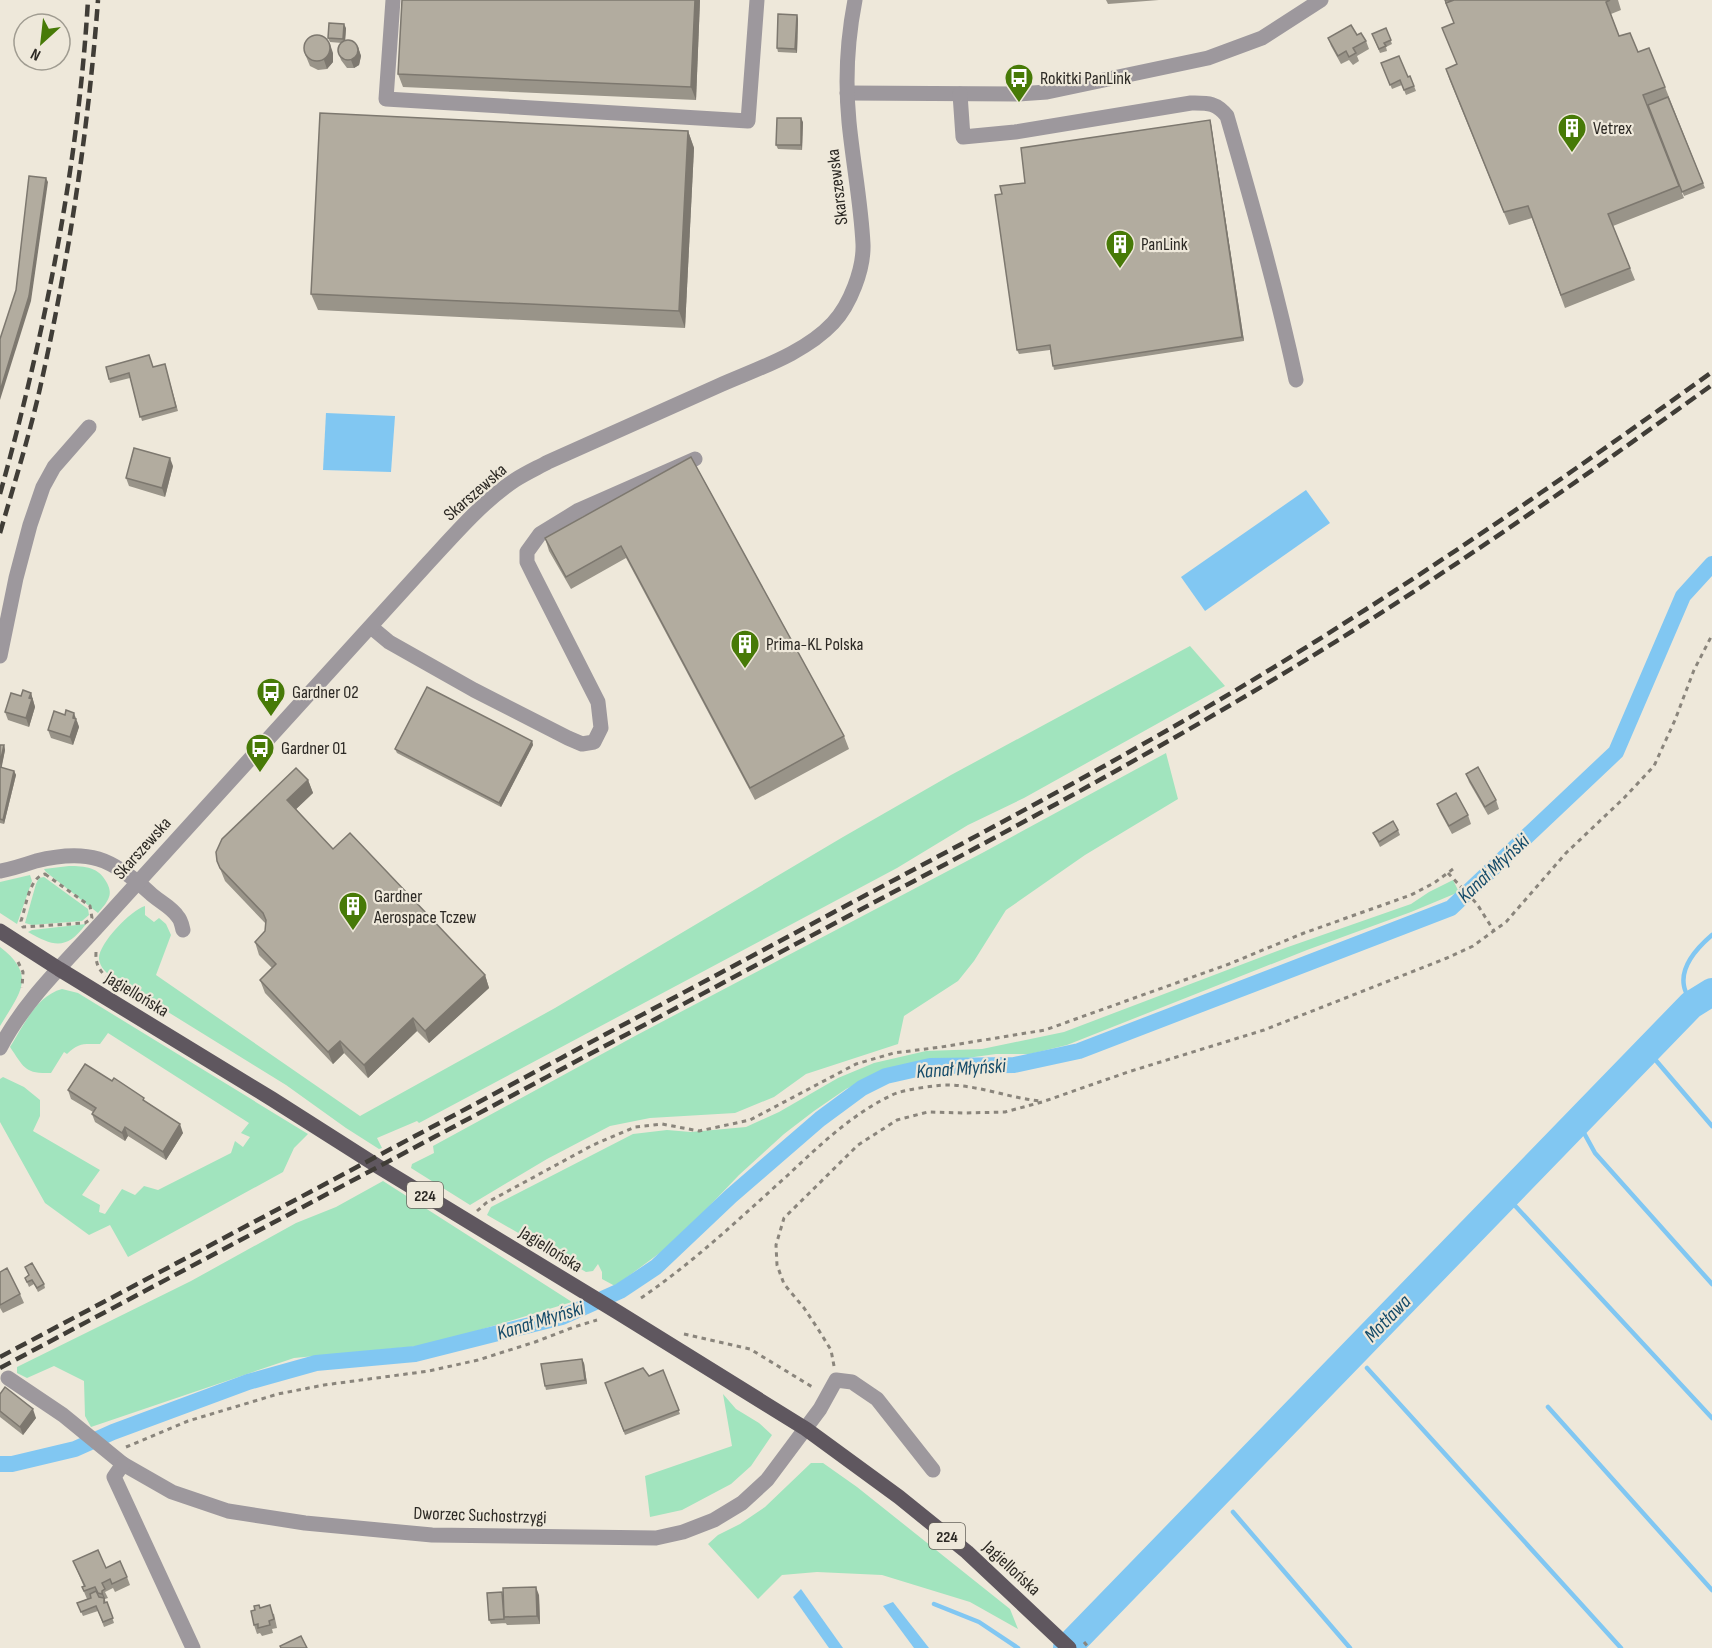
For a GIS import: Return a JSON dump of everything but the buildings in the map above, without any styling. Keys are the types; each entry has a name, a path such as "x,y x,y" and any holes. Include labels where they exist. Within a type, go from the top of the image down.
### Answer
{"main road":[{"name":"Jagiellońska","path":"0,931 806,1429 899,1497 967,1552 1070,1648"}],"street":[{"path":"393,0 386,99 748,121 757,0"},
{"name":"Skarszewska","path":"59,969 471,518 495,495 515,480 548,462 808,344 834,323 848,301 858,277 863,246 847,93 849,31 855,0"},
{"path":"847,93 1018,94 1047,92 1208,58 1262,39 1321,0"},
{"path":"960,94 963,137 1015,132 1191,103 1209,103 1221,109 1227,117 1249,194 1296,380"},
{"path":"0,656 16,578 43,487 54,467 89,427"},
{"path":"371,627 389,642 474,690 568,738 582,744 594,742 601,728 598,702 527,562 527,552 540,534 579,510 695,459"},
{"path":"0,871 56,857 85,856 110,863 138,882 178,916 183,930"},
{"path":"0,1048 11,1026 34,995 59,969"},
{"name":"Dworzec Suchostrzygi","path":"8,1378 63,1415 118,1460 172,1492 228,1511 305,1523 432,1535 656,1538 683,1532 714,1520 742,1503 767,1480 806,1429 836,1380"},
{"path":"836,1380 852,1382 877,1399 933,1470"},
{"path":"118,1460 114,1477 193,1648"}],"path":[{"path":"836,1380 831,1350 804,1308 784,1284 777,1265 776,1245 784,1218 858,1145 897,1120 928,1112 1005,1112 1042,1102 1276,1026 1473,946 1506,922 1566,853 1654,766 1694,670 1712,635"},
{"path":"467,1220 486,1203 593,1145 635,1127 662,1124 699,1131 750,1120 856,1064 894,1053 1045,1030 1411,895 1454,869"},
{"path":"1448,873 1477,904 1494,931"},
{"path":"33,882 21,921 23,927 85,922 92,918 90,906 45,874 39,875"},
{"path":"15,957 23,972 21,990"},
{"path":"641,1298 703,1251 837,1130 894,1094 944,1085 978,1088 1042,1102"},
{"path":"118,1460 130,1444 188,1421 278,1394 324,1385 429,1371 478,1360 597,1320"},
{"path":"678,1333 750,1349 815,1389 826,1399"}],"green space":[{"path":"1190,646 1225,686 1024,798 968,825 897,868 419,1123 417,1121 377,1138 382,1148 379,1149 286,1085 113,978 104,970 99,959 104,945 116,928 145,906 145,915 154,922 159,918 166,924 171,935 156,975 360,1116 555,1008 951,775"},
{"path":"1166,753 1178,799 1085,855 1006,910 974,961 958,981 904,1016 898,1044 806,1074 774,1097 735,1113 650,1118 610,1126 547,1159 470,1205 411,1168 412,1164 434,1153 433,1146"},
{"path":"69,866 91,868 104,878 110,895 98,913 44,869"},
{"path":"30,875 32,881 17,924 0,913 0,882"},
{"path":"44,877 88,909 89,915 82,921 32,925 25,923 36,884 39,878"},
{"path":"1453,880 1459,892 1067,1045 1030,1054 996,1054 895,1068 846,1089 784,1134 739,1175 676,1241 615,1286 602,1279 602,1272 598,1264 593,1271 586,1272 487,1215 491,1207 633,1134 667,1130 691,1132 746,1127 779,1112 838,1078 874,1063 926,1051 982,1049 1064,1032 1288,947 1411,904"},
{"path":"86,924 73,938 60,943 45,941 28,932 32,930"},
{"path":"0,947 12,957 22,976 18,995 0,1026"},
{"path":"62,989 78,993 308,1134 294,1148 283,1172 128,1257 110,1225 89,1235 45,1203 0,1122 0,1079 3,1077 24,1087 40,1100 40,1116 33,1131 100,1170 82,1195 100,1205 99,1212 105,1214 122,1189 135,1195 144,1186 158,1190 231,1153 235,1141 243,1147 250,1137 241,1133 249,1123 108,1033 100,1044 82,1044 67,1054 64,1052 51,1073 35,1072 26,1068 10,1047 38,1005 45,998"},
{"path":"383,1181 572,1302 430,1345 294,1358 91,1427 85,1416 84,1381 54,1366 27,1378 17,1373 17,1367 191,1281 296,1223 336,1207"},
{"path":"723,1394 736,1409 759,1423 772,1435 751,1466 731,1484 682,1510 650,1517 645,1476 732,1446"},
{"path":"811,1463 823,1463 857,1487 1010,1609 1018,1629 970,1602 882,1575 817,1572 782,1575 758,1599 708,1544 718,1535 740,1524 765,1507"}],"water":[{"path":"326,413 395,416 391,472 323,470"},
{"path":"1306,490 1330,523 1205,611 1181,577"},
{"path":"801,1589 843,1648 829,1648 793,1597"},
{"path":"893,1602 929,1648 914,1648 883,1606"}],"waterway":[{"name":"Kanał Młyński","path":"0,1464 12,1464 75,1449 113,1432 248,1382 316,1363 415,1354 562,1317 620,1291 656,1267 731,1196 820,1119 862,1088 886,1076 930,1066 1014,1065 1079,1051 1451,908 1616,752 1683,596 1712,564"},
{"path":"1691,1005 1683,979 1687,964 1701,945 1712,935"},
{"name":"Motława","path":"1067,1648 1691,1005 1712,992"},
{"path":"1647,1050 1712,1126"},
{"path":"1578,1122 1595,1153 1712,1284"},
{"path":"1506,1196 1712,1418"},
{"path":"1367,1368 1621,1648"},
{"path":"1548,1407 1712,1590"},
{"path":"1233,1512 1350,1648"},
{"path":"934,1604 979,1622 1018,1648"}],"railway":[{"path":"0,494 31,372 57,249 76,125 88,0"},
{"path":"0,533 34,414 59,298 83,150 98,0"},
{"path":"0,1357 923,865 1205,708 1275,667 1437,563 1712,372"},
{"path":"0,1368 1122,768 1270,682 1437,577 1712,385"}],"place":[{"name":"Rokitki PanLink","path":"1019,104"},
{"name":"Vetrex","path":"1572,154"},
{"name":"PanLink","path":"1120,270"},
{"name":"Prima-KL Polska","path":"745,670"},
{"name":"Gardner 02","path":"271,718"},
{"name":"Gardner 01","path":"260,774"},
{"name":"Gardner Aerospace Tczew","path":"353,932"}]}
